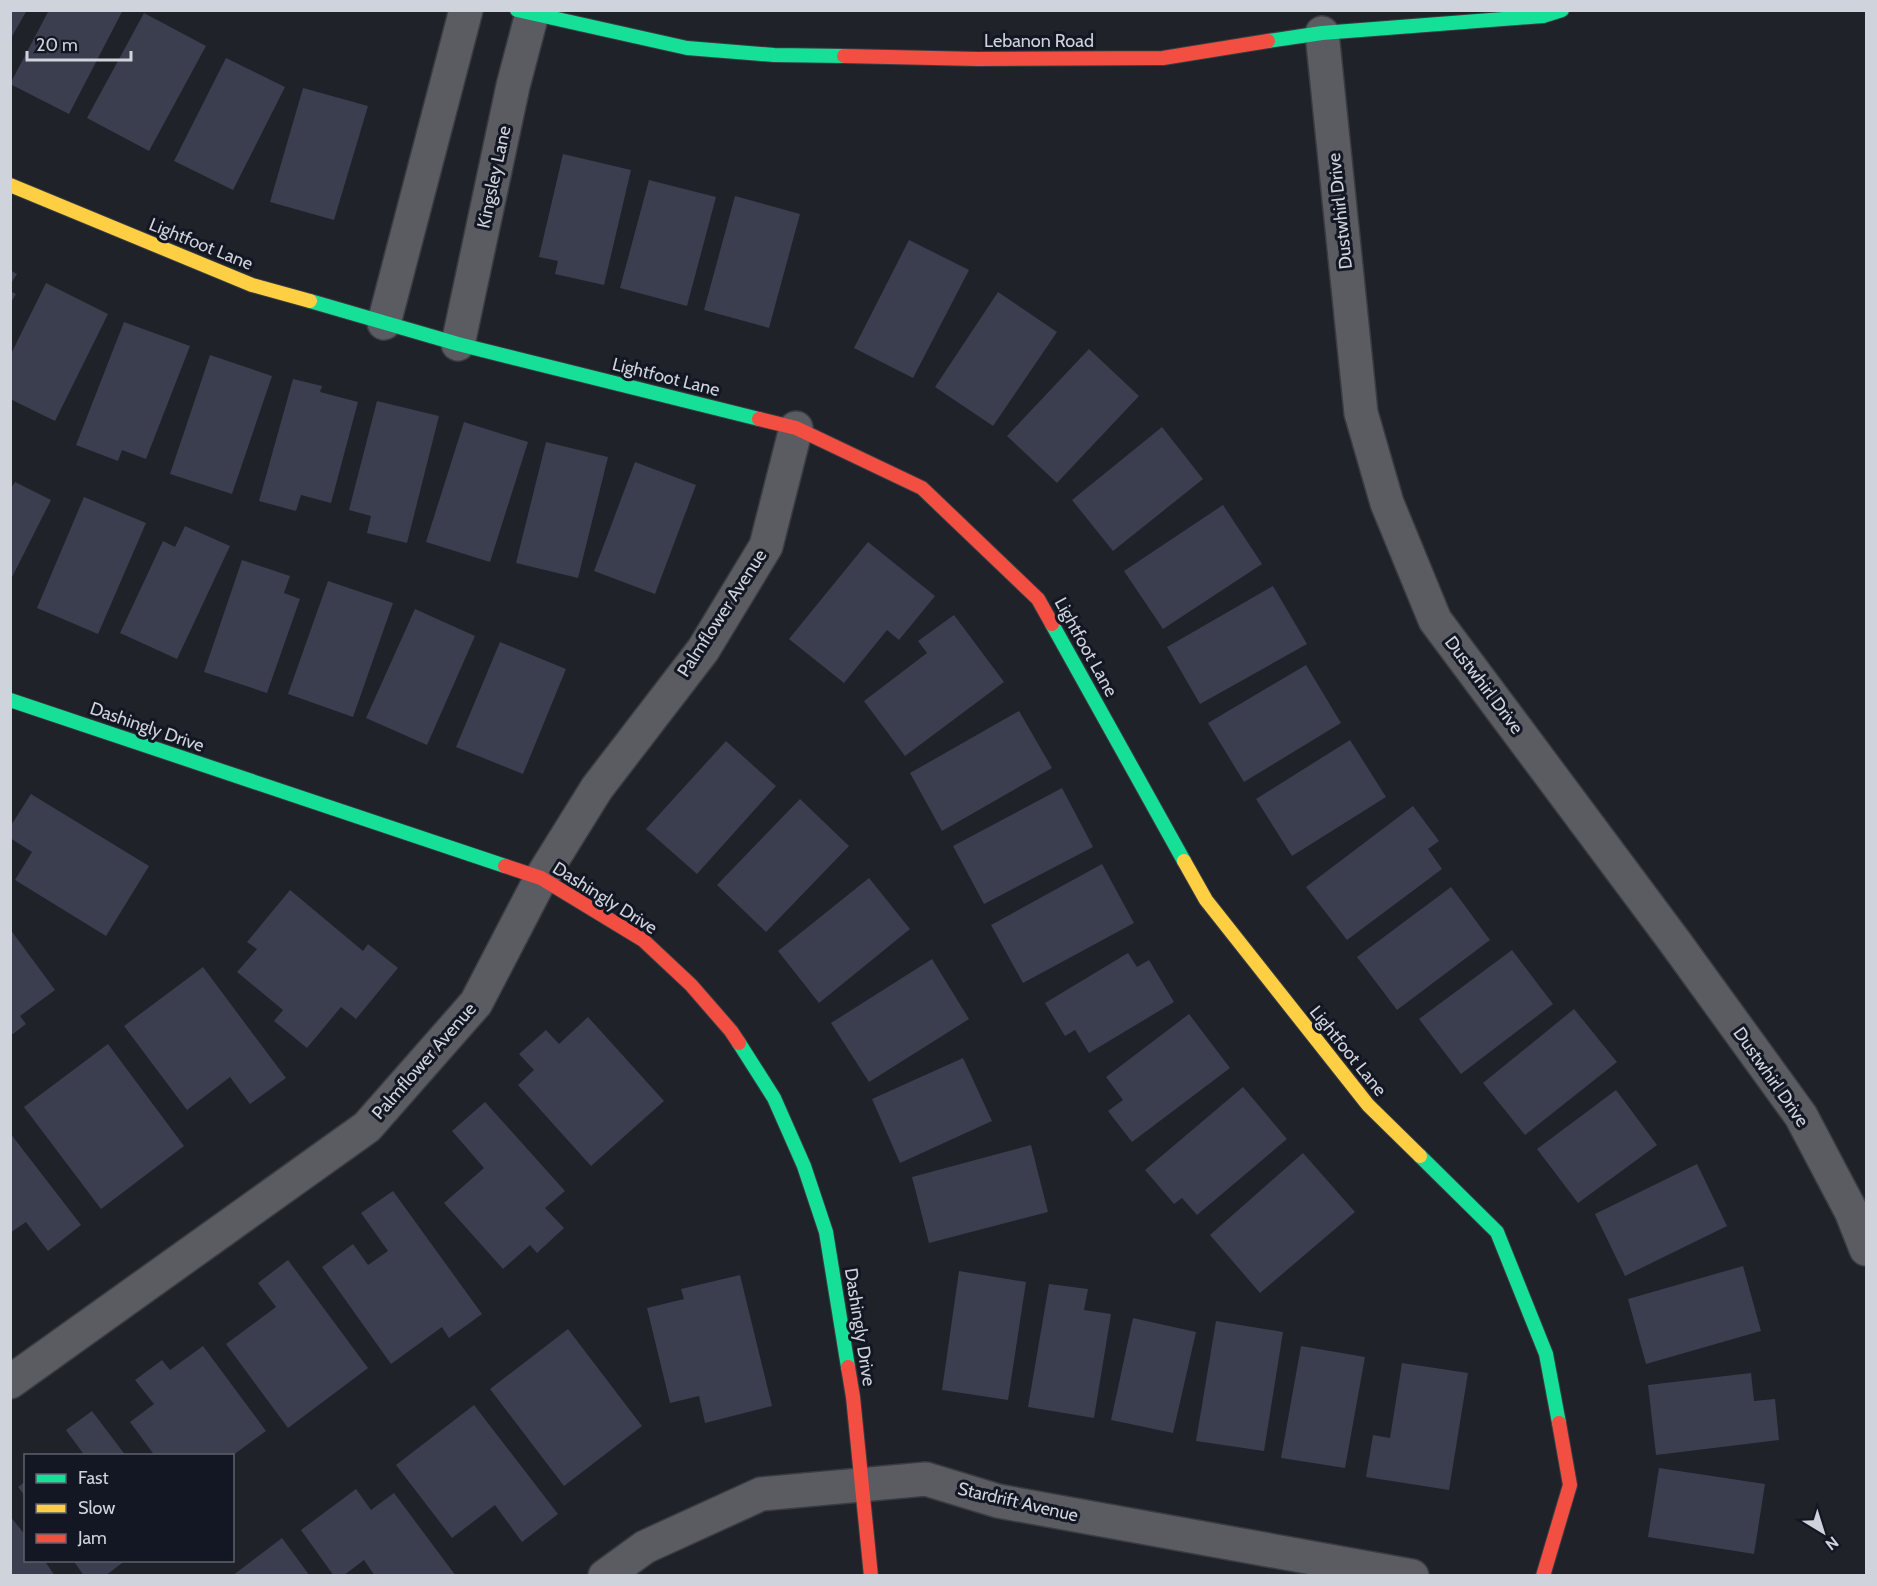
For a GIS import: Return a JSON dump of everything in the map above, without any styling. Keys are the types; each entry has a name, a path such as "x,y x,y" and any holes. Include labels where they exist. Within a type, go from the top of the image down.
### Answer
{"street":[{"path":"384,323 466,10"},
{"name":"Lebanon Road","path":"528,12 687,48 795,56 978,59 1163,58 1321,27 1543,16 1562,10"},
{"name":"Kingsley Lane","path":"458,344 528,12"},
{"name":"Dustwhirl Drive","path":"1321,27 1361,412 1387,503 1435,620 1675,942 1801,1116 1851,1211 1866,1249"},
{"name":"Lightfoot Lane","path":"10,186 252,285 458,344 796,428 922,488 1038,599 1206,900 1368,1105 1497,1232 1546,1354 1570,1485 1543,1575"},
{"name":"Palmflower Avenue","path":"10,1382 367,1127 476,1003 541,878 597,788 703,650 766,546 796,428"},
{"name":"Dashingly Drive","path":"10,700 541,878 643,940 691,985 731,1031 774,1098 804,1166 826,1232 853,1397 871,1575"},
{"name":"Stardrift Avenue","path":"605,1575 645,1547 761,1494 926,1479 998,1501 1412,1575"}],"building":[{"path":"10,10 27,10 10,40"},
{"path":"49,10 123,10 69,114 10,84"},
{"path":"144,13 206,46 149,151 87,118"},
{"path":"226,58 285,87 233,190 174,161"},
{"path":"303,88 368,106 334,220 270,202"},
{"path":"563,154 631,170 604,285 555,274 558,261 539,257"},
{"path":"649,180 716,197 687,306 620,288"},
{"path":"735,196 800,214 769,328 704,310"},
{"path":"909,240 969,270 913,378 854,348"},
{"path":"10,270 17,274 10,285"},
{"path":"46,283 108,314 55,421 10,399 10,356"},
{"path":"10,291 16,294 10,304"},
{"path":"998,292 1057,332 993,426 935,387"},
{"path":"124,322 190,346 146,459 122,450 118,461 76,445"},
{"path":"1089,349 1139,396 1057,483 1007,436"},
{"path":"210,355 272,376 232,494 170,474"},
{"path":"293,379 322,386 320,392 358,402 331,503 301,495 296,511 259,501"},
{"path":"377,401 439,416 407,543 367,533 371,516 349,510"},
{"path":"464,422 528,442 490,562 426,542"},
{"path":"1162,427 1203,479 1113,551 1072,500"},
{"path":"546,442 608,457 578,578 516,563"},
{"path":"635,462 696,485 655,594 594,571"},
{"path":"15,482 51,500 10,581 10,490"},
{"path":"84,497 146,523 98,634 37,608"},
{"path":"1223,505 1262,564 1163,629 1124,571"},
{"path":"185,526 230,546 177,659 120,633 163,541 175,547"},
{"path":"868,542 935,596 899,640 887,630 844,683 789,639"},
{"path":"242,560 290,576 284,593 300,599 267,693 204,672"},
{"path":"328,581 393,603 353,717 288,694"},
{"path":"1273,586 1307,644 1200,704 1167,647"},
{"path":"415,609 475,636 427,745 366,718"},
{"path":"954,615 1004,682 905,756 864,701 927,653 918,641"},
{"path":"500,642 566,669 523,774 456,747"},
{"path":"1306,665 1341,723 1244,782 1208,723"},
{"path":"1019,711 1052,768 942,831 910,773"},
{"path":"1350,740 1386,797 1292,856 1256,799"},
{"path":"726,741 776,786 697,874 646,829"},
{"path":"1062,788 1093,847 984,904 953,846"},
{"path":"31,794 149,866 106,936 15,880 32,852 10,838 10,827"},
{"path":"800,799 849,846 766,932 717,885"},
{"path":"1413,806 1439,841 1428,849 1442,869 1347,940 1306,887"},
{"path":"1102,864 1134,923 1023,983 991,925"},
{"path":"869,878 910,929 819,1003 778,951"},
{"path":"1451,887 1490,940 1397,1010 1357,957"},
{"path":"290,890 363,951 368,944 398,968 356,1019 341,1007 307,1048 274,1021 283,1010 237,972 257,949 247,942"},
{"path":"10,929 55,990 20,1016 26,1024 13,1034 10,1031"},
{"path":"1512,950 1553,1004 1461,1074 1419,1019"},
{"path":"1128,953 1137,967 1149,960 1174,1002 1089,1053 1075,1030 1065,1036 1045,1003"},
{"path":"932,959 969,1019 869,1082 831,1023"},
{"path":"203,967 286,1078 250,1104 230,1077 187,1110 124,1026"},
{"path":"1574,1009 1617,1062 1525,1135 1483,1083"},
{"path":"1189,1014 1230,1068 1132,1142 1108,1111 1123,1100 1106,1077"},
{"path":"588,1017 664,1101 591,1166 518,1085 534,1070 519,1054 546,1030 559,1044"},
{"path":"108,1044 184,1146 101,1209 24,1107"},
{"path":"963,1058 992,1121 900,1163 872,1099"},
{"path":"1243,1087 1287,1139 1197,1215 1182,1198 1174,1204 1145,1170"},
{"path":"1616,1090 1657,1145 1578,1203 1537,1149"},
{"path":"485,1102 565,1191 545,1208 564,1228 537,1253 530,1245 503,1269 444,1203 484,1168 452,1131"},
{"path":"10,1133 81,1225 48,1251 26,1222 10,1233"},
{"path":"1031,1145 1048,1212 929,1243 912,1177"},
{"path":"1303,1153 1355,1212 1260,1293 1210,1235"},
{"path":"1697,1164 1727,1226 1625,1276 1595,1214"},
{"path":"393,1191 482,1314 449,1338 442,1327 391,1364 322,1267 353,1244 368,1265 388,1251 361,1213"},
{"path":"288,1260 368,1368 288,1428 226,1344 276,1307 258,1283"},
{"path":"1743,1266 1761,1331 1646,1364 1628,1299"},
{"path":"959,1271 1026,1282 1008,1400 942,1390"},
{"path":"740,1275 772,1406 705,1423 699,1396 670,1403 647,1308 684,1299 681,1289"},
{"path":"1049,1284 1088,1289 1084,1310 1111,1314 1094,1418 1028,1407"},
{"path":"1133,1318 1196,1332 1173,1433 1111,1420"},
{"path":"1216,1321 1283,1332 1264,1451 1196,1441"},
{"path":"568,1329 642,1426 564,1486 490,1389"},
{"path":"203,1346 266,1431 234,1455 154,1454 130,1422 154,1404 135,1380 162,1360 170,1370"},
{"path":"1301,1346 1365,1357 1345,1468 1281,1458"},
{"path":"1402,1363 1468,1373 1449,1490 1366,1477 1373,1435 1390,1438"},
{"path":"1751,1373 1754,1401 1775,1399 1779,1440 1656,1455 1648,1385"},
{"path":"474,1405 558,1514 522,1542 495,1505 452,1538 396,1465"},
{"path":"92,1411 124,1454 84,1454 66,1430"},
{"path":"1659,1468 1765,1484 1754,1554 1648,1537"},
{"path":"24,1482 24,1494 18,1487"},
{"path":"356,1489 371,1510 394,1493 456,1576 375,1576 364,1560 343,1576 334,1576 301,1530"},
{"path":"10,1516 24,1534 24,1562 45,1562 55,1576 10,1576"},
{"path":"282,1538 310,1576 232,1576"},
{"path":"74,1562 123,1562 105,1576 84,1576"}],"traffic: fast":[{"path":"517,10 687,48 774,55 844,56"},
{"path":"1268,41 1322,33 1543,16 1562,10"},
{"path":"310,301 458,344 759,419"},
{"path":"1052,624 1184,861"},
{"path":"10,700 505,866"},
{"path":"739,1043 774,1098 804,1166 826,1232 848,1367"},
{"path":"1420,1156 1497,1232 1546,1354 1559,1423"}],"traffic: slow":[{"path":"10,185 252,285 310,301"},
{"path":"1184,861 1206,900 1368,1105 1420,1156"}],"traffic: jam":[{"path":"844,56 978,59 1163,58 1268,41"},
{"path":"759,419 796,428 922,488 1038,599 1052,624"},
{"path":"505,866 541,878 643,940 691,985 739,1043"},
{"path":"848,1367 871,1576"},
{"path":"1543,1576 1570,1485 1559,1423"}]}
